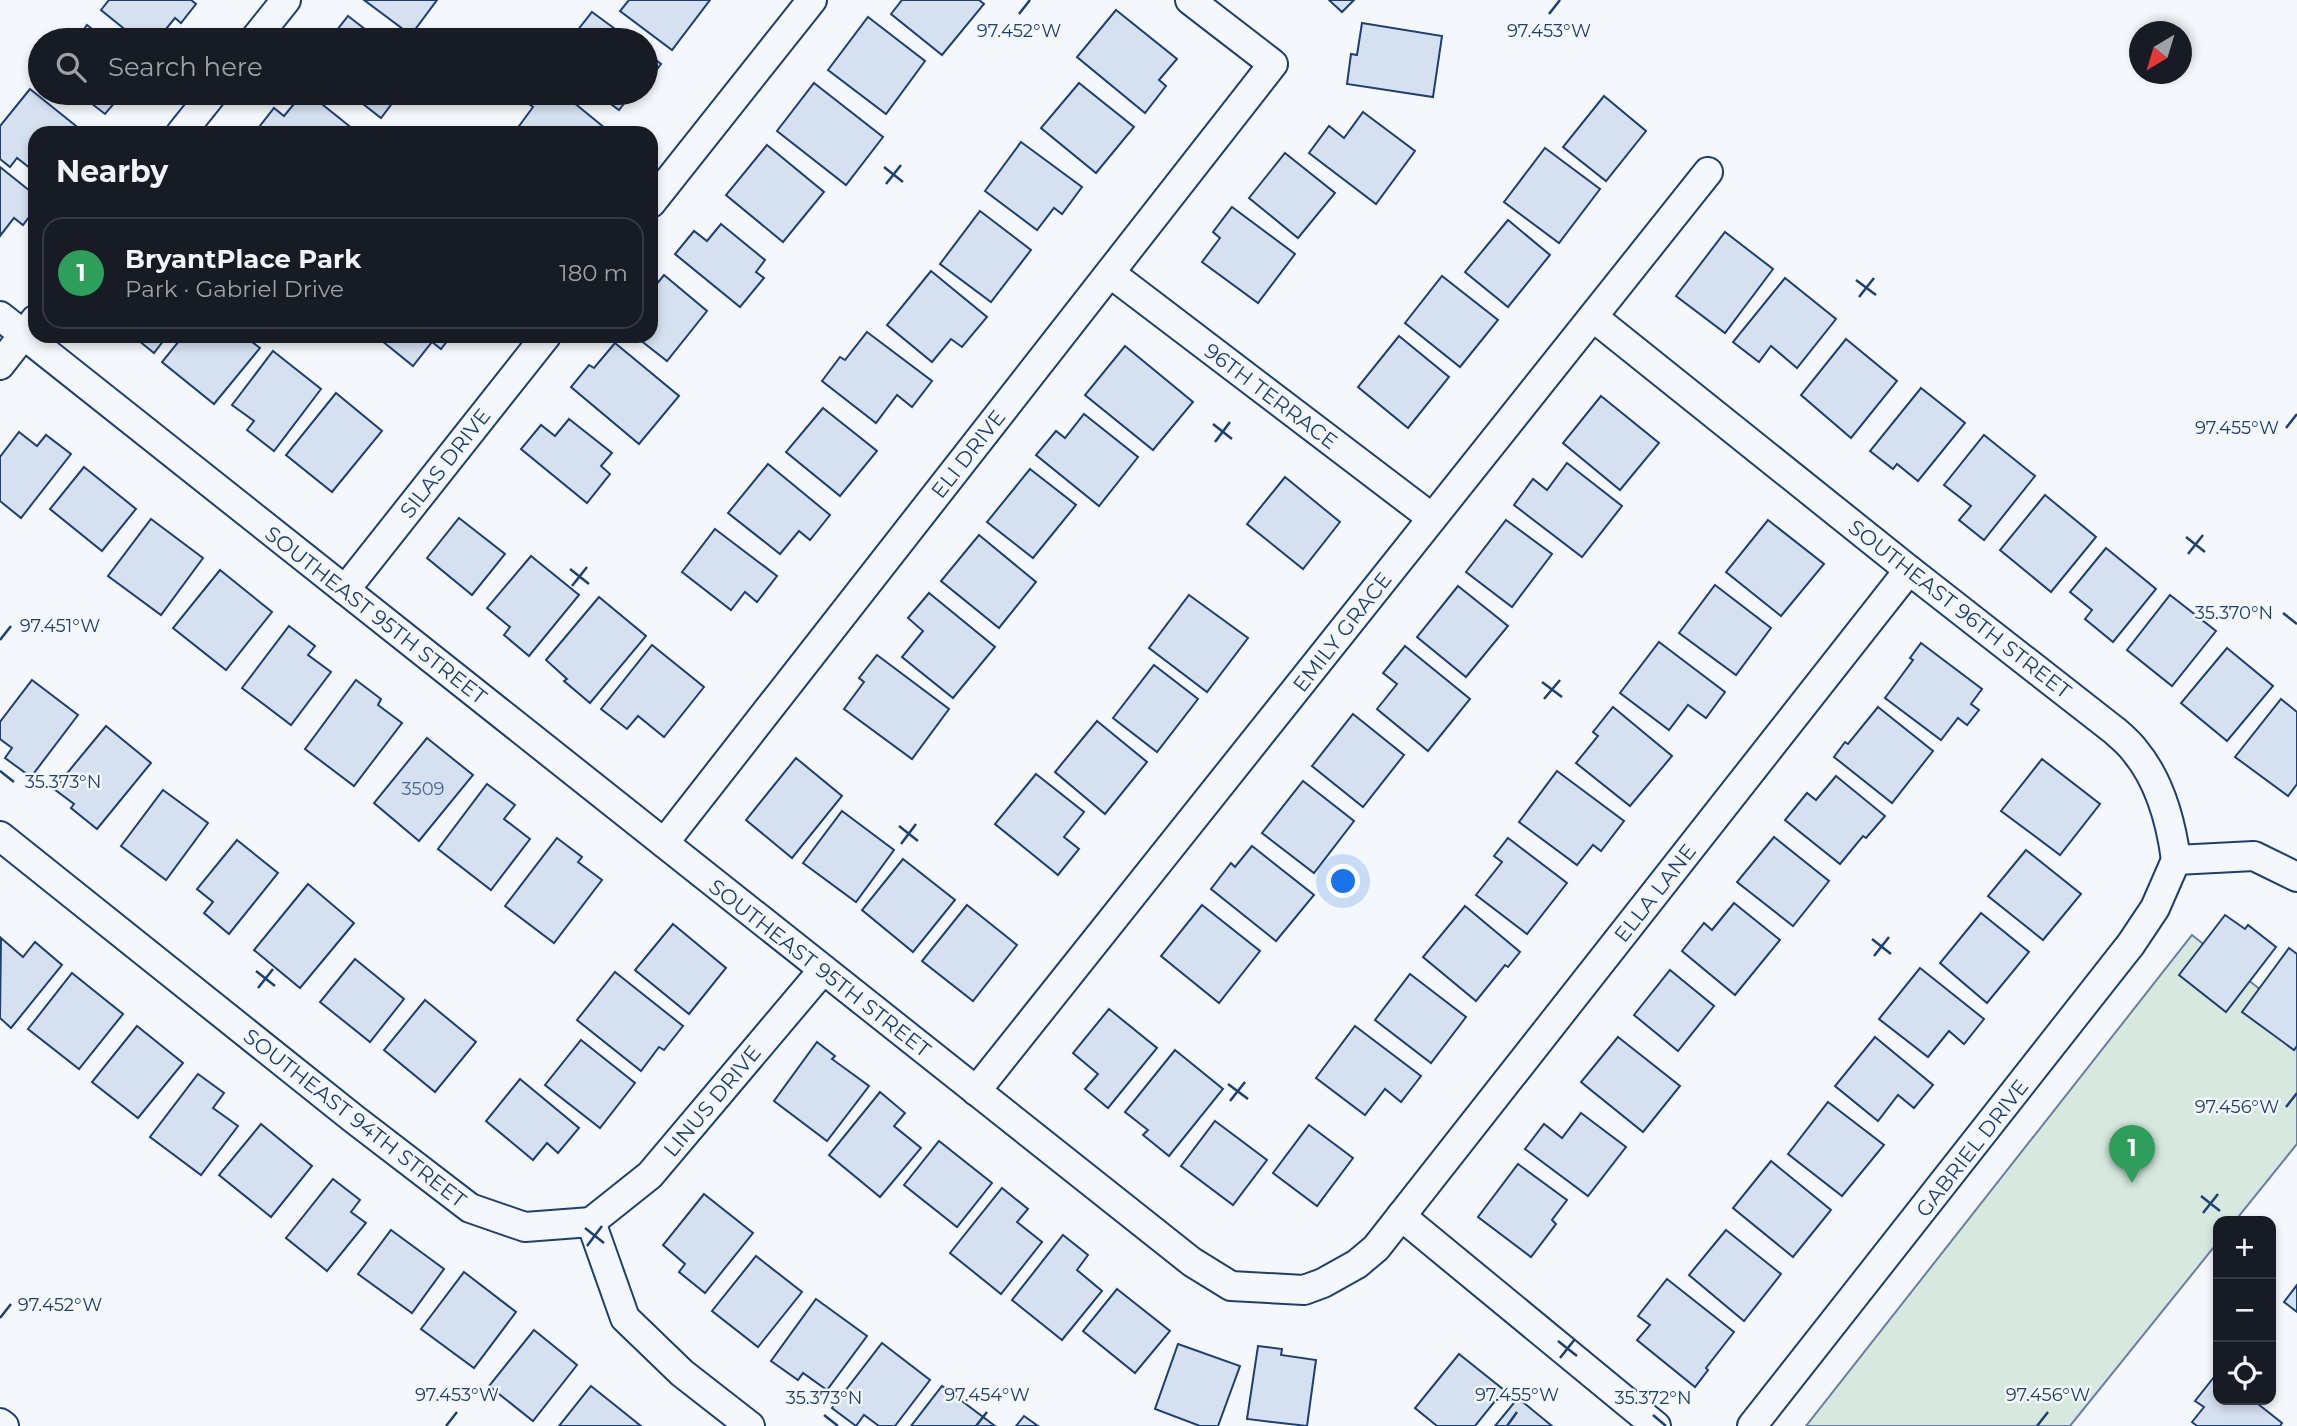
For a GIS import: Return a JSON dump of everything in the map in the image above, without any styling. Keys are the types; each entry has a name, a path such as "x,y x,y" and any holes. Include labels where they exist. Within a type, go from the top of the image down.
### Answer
{"street":[{"path":"264,28 286,0"},
{"path":"658,194 812,0"},
{"name":"ELI DRIVE","path":"664,843 1273,64 1190,0"},
{"path":"187,126 203,105"},
{"name":"EMILY GRACE","path":"976,1091 1708,172"},
{"name":"96TH TERRACE","path":"1110,273 1432,518"},
{"name":"SOUTHEAST 95TH STREET","path":"0,316 28,327"},
{"name":"SOUTHEAST 96TH STREET","path":"1593,317 1909,570 2068,693 2136,751 2159,793 2172,832 2176,860"},
{"path":"0,365 28,328"},
{"name":"SOUTHEAST 95TH STREET","path":"48,343 345,590 1192,1262 1231,1286 1304,1290 1357,1264 1376,1248 1401,1216"},
{"name":"SILAS DRIVE","path":"345,590 540,343"},
{"name":"ELLA LANE","path":"1401,1216 1909,570"},
{"name":"SOUTHEAST 94TH STREET","path":"0,835 354,1119 470,1208 525,1227 591,1222"},
{"path":"2176,860 2254,856 2297,877"},
{"name":"GABRIEL DRIVE","path":"1752,1426 2132,944 2155,908 2176,860"},
{"name":"LINUS DRIVE","path":"591,1222 650,1175 823,970"},
{"path":"1401,1216 1656,1426"},
{"path":"591,1222 625,1318 682,1373 750,1426"}],"shaded area":[{"path":"2192,935 2297,1019 2297,1144 2239,1216 2213,1216 2213,1248 2070,1426 1806,1426"}],"building":[{"path":"109,0 191,0 196,4 181,23 175,18 167,28 123,28 101,10"},
{"path":"364,0 437,0 416,28 402,28"},
{"path":"629,0 710,0 672,50 658,40 658,28 643,28 620,11"},
{"path":"902,0 979,0 984,4 942,55 891,14"},
{"path":"1329,0 1354,0 1342,12"},
{"path":"1116,10 1177,59 1159,80 1166,86 1145,113 1077,57"},
{"path":"592,12 614,28 579,28"},
{"path":"348,16 364,28 339,28"},
{"path":"868,17 925,61 886,114 828,70"},
{"path":"1362,23 1442,36 1433,97 1347,84 1351,54 1357,55"},
{"path":"814,83 883,137 846,185 777,131"},
{"path":"1079,83 1134,127 1096,173 1041,128"},
{"path":"28,91 28,105 50,105 76,126 28,126 28,167 17,158 10,167 0,159 0,126"},
{"path":"1604,96 1646,131 1606,181 1563,147"},
{"path":"93,105 113,105 105,114"},
{"path":"293,105 323,105 349,126 260,126 274,108 284,116"},
{"path":"364,105 391,105 381,118"},
{"path":"530,105 577,105 602,126 519,126 533,107"},
{"path":"1363,112 1415,151 1376,204 1309,153 1329,126 1344,138"},
{"path":"1021,142 1082,187 1062,214 1054,208 1037,230 985,191"},
{"path":"767,145 824,192 783,242 726,195"},
{"path":"1545,148 1600,189 1559,243 1504,202"},
{"path":"1285,153 1335,193 1298,238 1249,198"},
{"path":"0,167 28,189 28,218 23,225 14,218 0,236"},
{"path":"1232,207 1295,254 1258,303 1202,262 1220,238 1213,232"},
{"path":"980,211 1031,250 991,302 940,264"},
{"path":"1508,220 1550,255 1508,307 1465,272"},
{"path":"721,224 765,260 756,272 764,278 740,307 675,254 694,231 707,241"},
{"path":"1725,232 1773,269 1725,333 1676,296"},
{"path":"931,271 987,317 962,347 951,339 932,362 887,325"},
{"path":"664,275 707,311 667,361 644,343 658,343 658,282"},
{"path":"1442,276 1498,320 1460,367 1405,323"},
{"path":"1785,278 1836,319 1797,368 1771,346 1759,362 1733,342"},
{"path":"867,332 932,381 912,407 897,395 876,423 822,381 840,357 845,360"},
{"path":"1399,336 1449,377 1408,428 1358,387"},
{"path":"1846,339 1897,381 1851,438 1801,395"},
{"path":"142,343 162,343 154,353"},
{"path":"177,343 253,343 260,348 214,404 162,362"},
{"path":"385,343 431,343 413,366"},
{"path":"433,343 446,343 441,349"},
{"path":"615,343 679,396 639,444 571,387 589,365 594,368"},
{"path":"1125,346 1193,402 1153,450 1085,395"},
{"path":"273,351 321,389 274,451 247,430 254,421 232,405"},
{"path":"1921,388 1965,423 1918,481 1897,464 1893,469 1870,451"},
{"path":"336,393 382,431 332,492 286,455"},
{"path":"1601,396 1659,443 1620,490 1563,443"},
{"path":"823,408 877,451 840,496 786,452"},
{"path":"1084,414 1138,457 1099,506 1036,455 1056,431 1065,438"},
{"path":"569,419 612,453 601,466 610,474 587,503 521,449 541,425 555,436"},
{"path":"19,432 37,446 46,435 71,454 21,518 0,501 0,457"},
{"path":"1984,435 2035,476 1984,540 1959,520 1971,506 1944,485"},
{"path":"1567,463 1622,506 1582,557 1514,505 1533,479 1547,490"},
{"path":"768,464 830,515 810,540 799,531 780,554 728,513"},
{"path":"84,467 136,509 102,551 50,509"},
{"path":"1030,469 1076,505 1033,558 987,522"},
{"path":"1285,477 1340,522 1303,569 1247,524"},
{"path":"2045,495 2096,537 2051,592 2000,550"},
{"path":"459,518 505,554 472,595 427,558"},
{"path":"151,519 203,558 161,615 108,576"},
{"path":"1506,520 1552,554 1512,607 1466,572"},
{"path":"1768,520 1824,564 1781,616 1726,572"},
{"path":"715,529 777,576 757,602 745,592 731,610 682,572"},
{"path":"979,535 1036,582 999,628 941,581"},
{"path":"2106,548 2156,589 2113,642 2085,619 2092,610 2070,592"},
{"path":"531,556 579,595 529,656 504,635 510,627 487,608"},
{"path":"220,570 272,612 226,670 173,628"},
{"path":"1715,585 1771,628 1736,675 1679,633"},
{"path":"1458,586 1508,626 1466,677 1417,637"},
{"path":"929,593 995,647 953,698 902,657 923,631 908,618"},
{"path":"1189,595 1248,638 1207,692 1149,648"},
{"path":"2170,595 2216,631 2172,686 2127,650"},
{"path":"599,597 646,636 590,703 564,681 567,679 546,660"},
{"path":"289,626 315,646 308,655 331,672 291,725 242,688"},
{"path":"1659,642 1725,692 1706,718 1688,705 1669,730 1620,693"},
{"path":"1921,643 1982,689 1971,704 1979,710 1967,725 1958,718 1941,740 1885,698 1913,660 1910,658"},
{"path":"652,645 704,687 664,737 638,716 627,729 601,709"},
{"path":"1405,646 1470,699 1428,751 1377,709 1397,684 1383,673"},
{"path":"2227,648 2273,686 2227,741 2181,703"},
{"path":"877,655 949,709 912,759 844,709 864,682 859,678"},
{"path":"1154,665 1198,699 1157,752 1113,718"},
{"path":"32,680 78,715 31,777 5,758 12,748 0,739 0,722"},
{"path":"356,680 381,699 378,705 402,723 354,786 305,749"},
{"path":"2281,699 2297,712 2297,784 2288,796 2235,757"},
{"path":"1613,707 1672,756 1630,806 1576,763 1598,736 1593,732"},
{"path":"1878,707 1933,751 1892,803 1834,757"},
{"path":"1353,714 1404,755 1363,807 1312,766"},
{"path":"1097,721 1147,762 1105,814 1055,772"},
{"path":"106,726 151,763 97,829 71,808 74,804 54,789"},
{"path":"427,738 473,775 419,841 374,803"},
{"path":"796,758 842,796 792,858 746,820"},
{"path":"2042,759 2100,804 2060,855 2001,811"},
{"path":"1557,771 1624,821 1601,851 1593,845 1577,865 1519,822"},
{"path":"1036,774 1084,812 1064,837 1079,849 1058,875 995,824"},
{"path":"1836,776 1885,816 1866,838 1863,836 1840,864 1785,820 1807,793 1816,800"},
{"path":"1303,781 1354,821 1314,873 1262,833"},
{"path":"487,784 515,805 504,819 530,839 491,890 438,849"},
{"path":"163,790 208,823 166,880 121,846"},
{"path":"842,811 894,850 856,902 803,863"},
{"path":"1774,837 1829,881 1793,926 1737,882"},
{"path":"557,838 582,857 578,862 602,880 554,943 505,906"},
{"path":"1508,838 1567,883 1527,934 1476,895 1502,862 1494,856"},
{"path":"237,840 278,873 229,934 204,913 213,902 197,889"},
{"path":"1252,846 1314,895 1276,941 1211,889 1231,863 1235,867"},
{"path":"2026,850 2081,894 2043,940 1988,896"},
{"path":"903,859 955,900 913,952 862,910"},
{"path":"308,884 354,923 300,988 254,950"},
{"path":"1734,903 1780,940 1735,995 1682,951 1704,923 1712,930"},
{"path":"967,905 1017,945 973,1001 922,961"},
{"path":"1202,905 1260,951 1219,1003 1161,956"},
{"path":"1465,906 1520,952 1508,967 1505,965 1476,1001 1423,957"},
{"path":"1981,913 2029,952 1987,1003 1940,963"},
{"path":"2225,915 2245,929 2248,925 2276,947 2226,1012 2179,975"},
{"path":"673,924 726,968 689,1014 635,970"},
{"path":"1,938 23,957 35,942 62,965 11,1028 0,1018"},
{"path":"2289,948 2297,954 2297,1046 2294,1050 2242,1012"},
{"path":"355,959 404,999 370,1042 320,1002"},
{"path":"1920,968 1984,1019 1964,1044 1949,1031 1928,1057 1879,1019"},
{"path":"1670,970 1714,1006 1678,1051 1634,1015"},
{"path":"615,972 683,1026 664,1050 659,1047 641,1071 577,1020"},
{"path":"72,973 123,1014 79,1069 28,1029"},
{"path":"1410,974 1466,1017 1431,1063 1375,1020"},
{"path":"425,1000 476,1042 435,1092 384,1050"},
{"path":"1109,1009 1157,1048 1108,1108 1085,1089 1098,1074 1073,1053"},
{"path":"137,1026 183,1063 138,1118 92,1082"},
{"path":"1355,1026 1421,1076 1401,1102 1385,1089 1365,1115 1316,1078"},
{"path":"1618,1037 1680,1086 1643,1132 1581,1082"},
{"path":"1875,1037 1933,1085 1914,1108 1898,1095 1878,1121 1835,1086"},
{"path":"581,1040 635,1083 600,1128 545,1085"},
{"path":"817,1042 835,1056 832,1059 869,1086 827,1141 774,1101"},
{"path":"1175,1050 1223,1089 1169,1156 1143,1135 1148,1130 1125,1112"},
{"path":"198,1074 224,1093 213,1108 238,1126 201,1175 150,1137"},
{"path":"520,1079 579,1128 558,1153 547,1143 533,1160 486,1121"},
{"path":"880,1092 905,1113 894,1126 921,1148 880,1197 829,1155"},
{"path":"1828,1102 1884,1145 1842,1196 1788,1154"},
{"path":"1581,1113 1626,1147 1588,1196 1525,1149 1544,1124 1562,1138"},
{"path":"1215,1121 1267,1160 1233,1205 1181,1166"},
{"path":"261,1124 312,1166 271,1217 219,1175"},
{"path":"1309,1125 1353,1158 1317,1206 1273,1173"},
{"path":"939,1141 992,1183 957,1227 904,1185"},
{"path":"1771,1161 1831,1210 1793,1257 1733,1208"},
{"path":"1518,1164 1567,1200 1552,1220 1556,1224 1531,1257 1478,1217"},
{"path":"333,1179 360,1200 351,1212 366,1223 327,1271 286,1238"},
{"path":"1002,1188 1028,1209 1017,1222 1042,1242 1001,1294 950,1253"},
{"path":"704,1194 753,1233 705,1293 679,1272 685,1264 663,1245"},
{"path":"391,1230 444,1269 412,1313 358,1274"},
{"path":"1726,1230 1781,1274 1744,1321 1689,1275"},
{"path":"1063,1235 1088,1255 1077,1270 1102,1291 1062,1340 1012,1300"},
{"path":"756,1256 802,1292 758,1347 712,1311"},
{"path":"464,1272 516,1312 474,1368 421,1329"},
{"path":"1667,1279 1734,1332 1695,1387 1637,1340 1650,1325 1638,1316"},
{"path":"2297,1285 2297,1312 2284,1302"},
{"path":"1117,1289 1170,1331 1135,1373 1083,1331"},
{"path":"816,1299 867,1336 827,1390 803,1373 798,1380 771,1361"},
{"path":"534,1330 577,1365 533,1421 489,1386"},
{"path":"882,1343 930,1380 895,1426 879,1426 864,1415 856,1426 832,1408"},
{"path":"1178,1344 1240,1366 1218,1426 1200,1426 1155,1409"},
{"path":"1258,1346 1282,1349 1281,1355 1316,1360 1307,1426 1247,1419"},
{"path":"1459,1354 1504,1390 1475,1426 1437,1426 1415,1408"},
{"path":"2213,1378 2213,1405 2259,1405 2282,1423 2280,1426 2197,1426 2192,1422 2204,1407 2195,1401"},
{"path":"591,1386 641,1426 559,1426"},
{"path":"942,1386 995,1426 911,1426"},
{"path":"1518,1398 1552,1426 1495,1426"},
{"path":"1024,1416 1038,1426 1016,1426"}],"place":[{"name":"BryantPlace Park","path":"2132,1183"}]}
